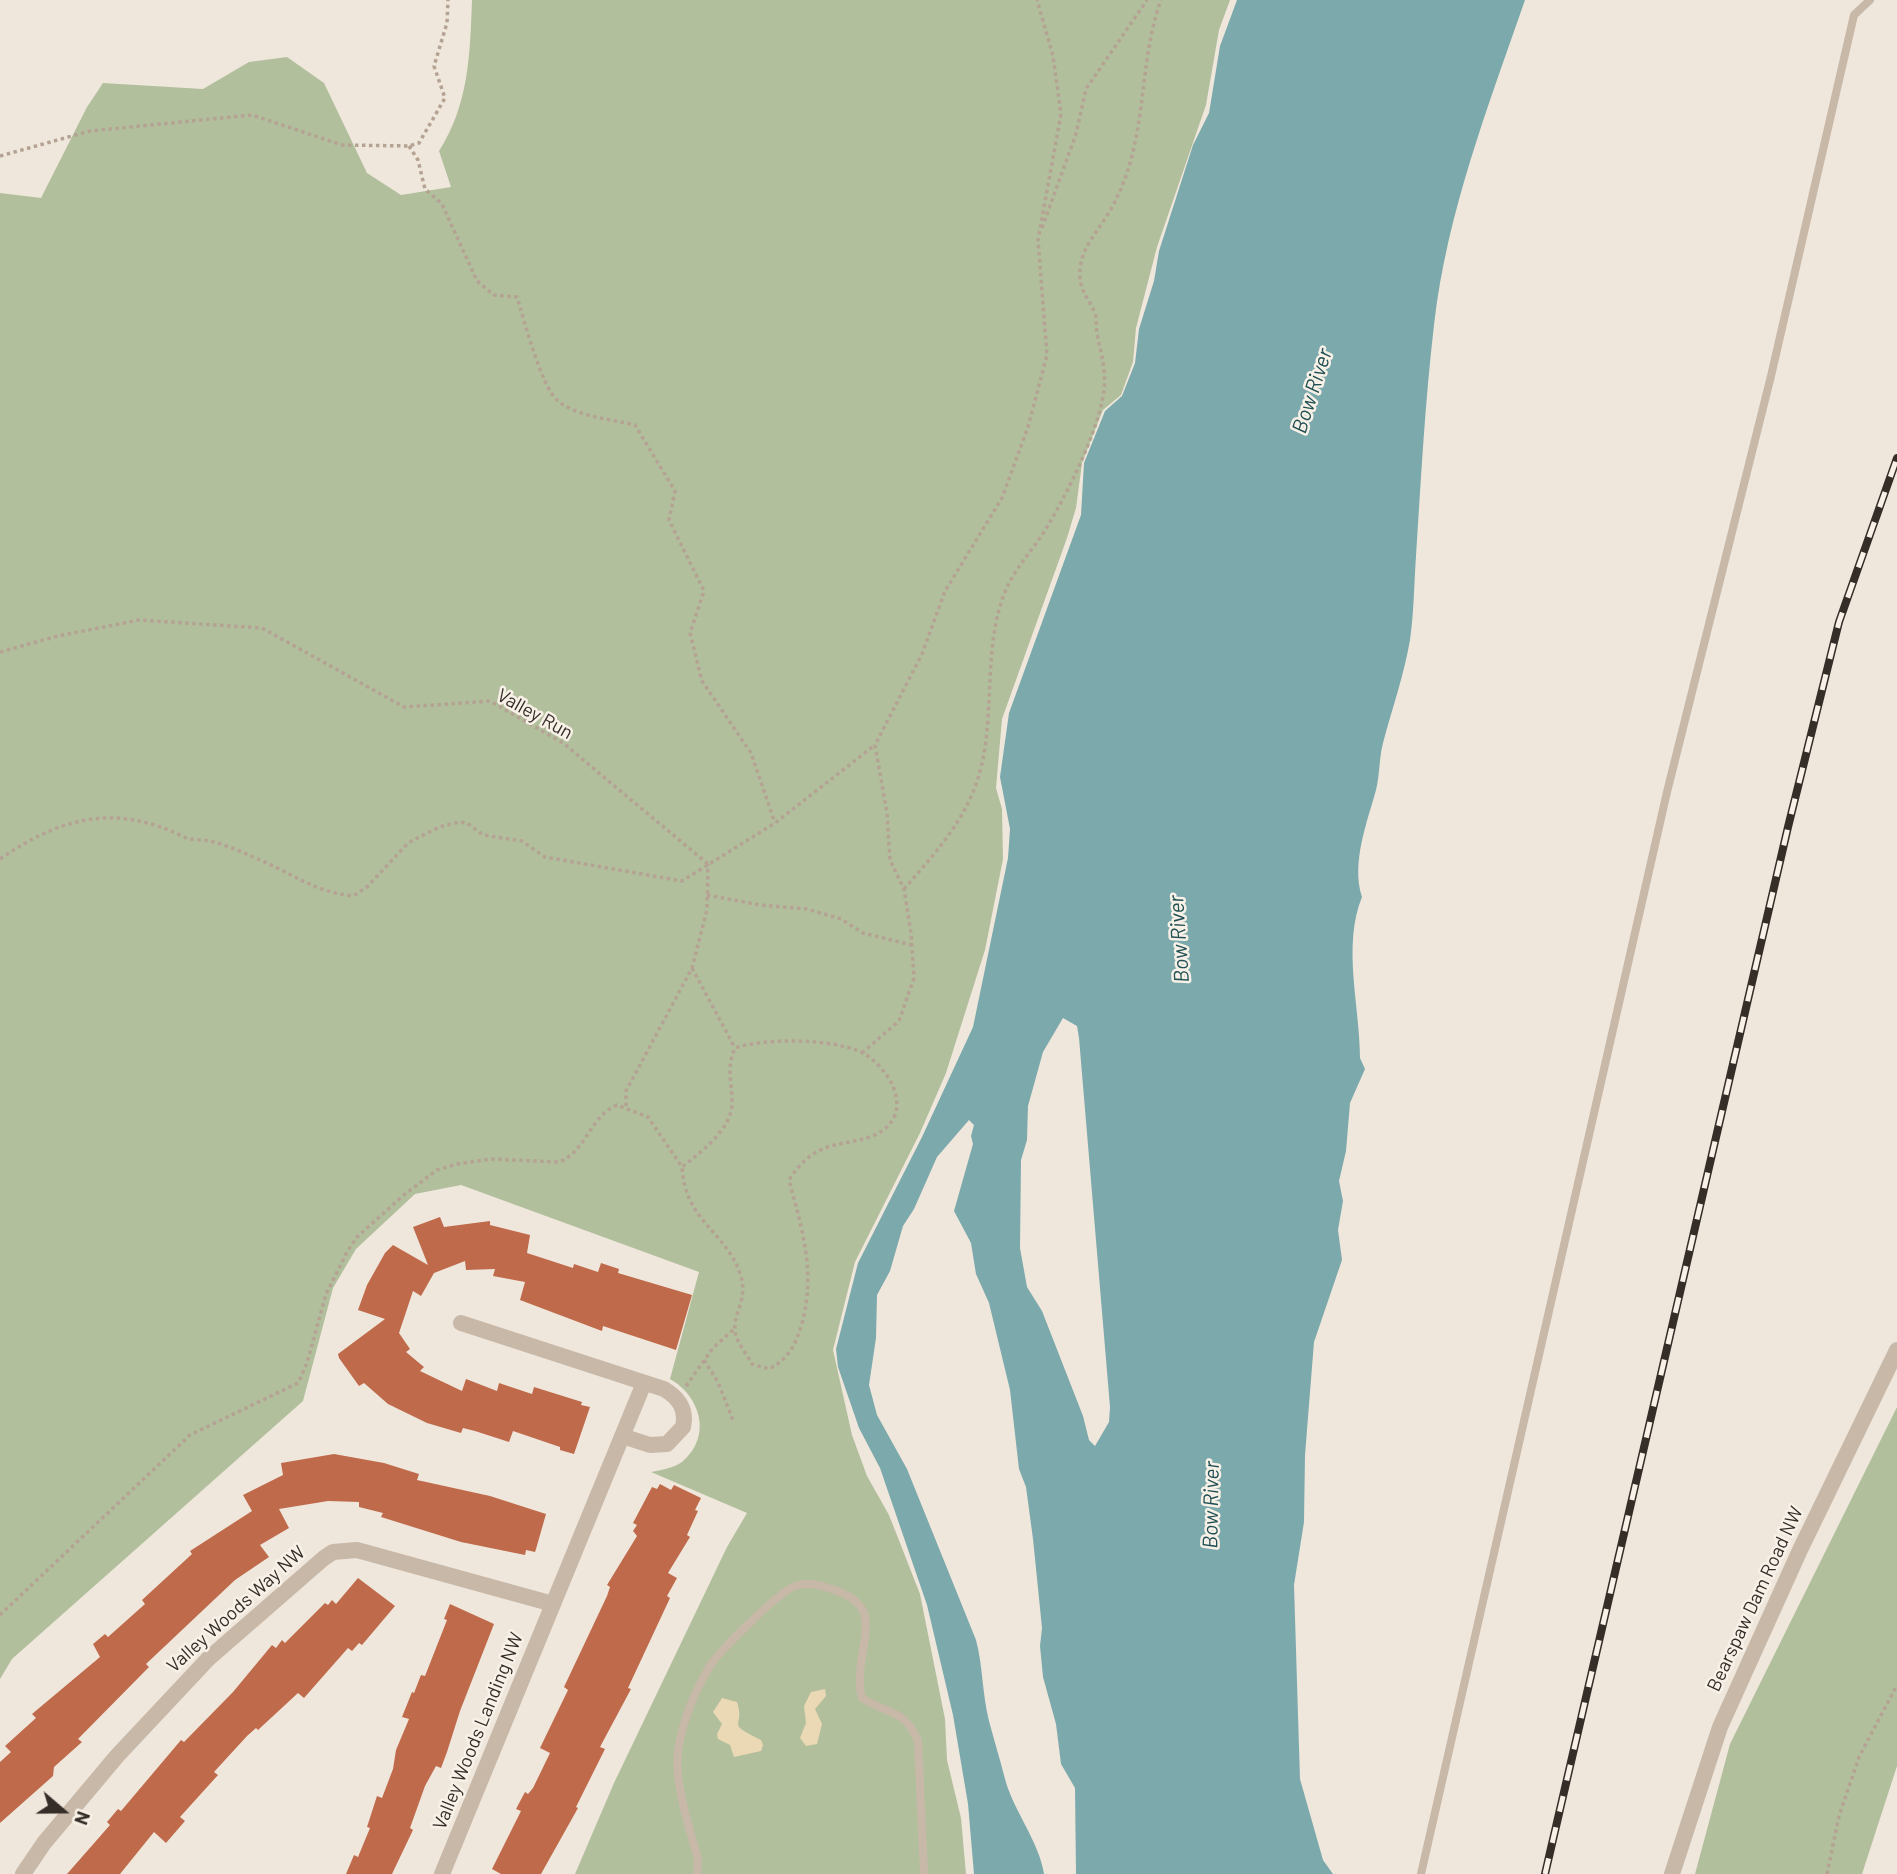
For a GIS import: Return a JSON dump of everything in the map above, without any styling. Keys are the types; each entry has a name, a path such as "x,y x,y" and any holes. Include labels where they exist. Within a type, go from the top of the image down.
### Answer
{"street":[{"path":"461,1323 664,1390 679,1400 684,1420 674,1440 660,1446 622,1436"},
{"name":"Bearspaw Dam Road NW","path":"1672,1874 1720,1727 1800,1550 1897,1350"},
{"name":"Valley Woods Landing NW","path":"442,1874 644,1383"},
{"name":"Valley Woods Way NW","path":"23,1874 44,1843 172,1695 243,1625 333,1552 357,1550 553,1604"}],"lane":[{"path":"1421,1874 1667,792 1768,389 1854,15 1870,0"},
{"path":"697,1874 698,1859 677,1769 678,1746 685,1723 702,1682 724,1648 787,1590 807,1584 841,1593 856,1601 864,1611 866,1628 858,1677 862,1698 905,1718 914,1733 919,1760 924,1874"}],"path":[{"path":"0,156 90,131 252,115 342,145 409,146 419,143 444,98 434,66 447,23 448,0"},
{"path":"0,859 52,828 89,818 150,824 178,832 183,837 210,841 261,860 290,877 327,891 353,896 367,887 408,843 439,827 459,822 483,835 522,841 545,858 682,881 775,823 875,745 922,654 945,591 1002,498 1028,426 1047,355 1038,240 1061,114 1053,56 1037,0"},
{"path":"1038,240 1076,134 1086,89 1147,0"},
{"path":"904,890 936,852 967,807 978,778 991,647 1001,601 1022,558 1045,530 1069,489 1102,401 1105,360 1096,315 1080,288 1080,268 1084,250 1112,209 1136,151 1152,25 1161,0"},
{"path":"409,146 418,160 425,189 442,204 477,281 494,295 517,297 534,352 556,399 584,414 635,425 675,491 669,520 704,591 690,633 702,681 751,753 775,823"},
{"name":"Valley Run","path":"0,652 58,636 139,620 262,628 404,707 490,701 563,743 708,864"},
{"path":"863,1053 899,1021 914,978 904,890 890,860 887,813 875,745"},
{"path":"626,1106 626,1091 692,968 707,910 708,864"},
{"path":"707,895 760,905 807,909 841,919 863,933 912,945"},
{"path":"692,968 735,1048"},
{"path":"682,1167 707,1148 729,1117 732,1105 728,1062 735,1048 758,1041 794,1041 863,1053 887,1073 897,1096 894,1115 877,1135 823,1148 799,1164 789,1180 809,1267 809,1289 797,1341 789,1355 769,1369 752,1364 734,1329"},
{"path":"0,1615 190,1435 298,1383 307,1363 326,1294 347,1252 357,1237 405,1194 437,1170 457,1164 491,1159 559,1162 569,1158 607,1109 626,1106 648,1117 682,1167 693,1209 734,1261 740,1274 743,1295 734,1329 704,1360 687,1383 679,1400"},
{"path":"704,1360 718,1382 734,1423"},
{"path":"1827,1874 1839,1816 1858,1757 1897,1685"}],"green space":[{"path":"472,0 1230,0 1219,30 1206,105 1157,247 1136,328 1133,362 1121,395 1103,410 1082,463 1076,508 1067,538 1002,719 996,788 1002,809 1003,859 985,950 946,1073 920,1133 855,1262 833,1350 852,1435 867,1476 889,1515 920,1594 945,1719 947,1760 961,1818 966,1874 575,1874 614,1783 727,1547 747,1513 651,1472 682,1462 692,1452 700,1429 699,1417 689,1395 670,1379 699,1272 461,1185 415,1194 356,1249 333,1288 303,1401 12,1659 0,1679 0,193 41,198 87,107 103,83 203,89 249,62 287,57 324,83 367,173 401,195 451,187 439,151 457,115 462,97 469,59"},
{"path":"1897,1407 1897,1766 1862,1874 1695,1874 1730,1744"}],"sand":[{"path":"825,1689 826,1696 815,1709 822,1724 817,1744 806,1746 800,1738 806,1723 804,1706 811,1692"},
{"path":"722,1698 737,1702 739,1727 761,1740 761,1751 734,1757 730,1745 718,1739 717,1734 722,1724 713,1712"}],"water":[{"name":"Bow River","path":"1237,0 1525,0 1470,160 1440,283 1428,383 1410,640 1383,743 1377,784 1359,857 1362,897 1353,936 1353,976 1360,1058 1365,1069 1350,1103 1346,1151 1339,1181 1343,1201 1338,1230 1342,1260 1314,1342 1305,1455 1304,1522 1294,1585 1300,1779 1323,1860 1333,1874 1076,1874 1075,1788 1061,1764 1056,1724 1043,1677 1040,1646 1042,1628 1033,1539 1026,1487 1019,1469 1010,1390 989,1303 976,1274 971,1243 954,1211 973,1144 971,1136 974,1125 969,1120 937,1157 914,1209 903,1226 890,1271 877,1295 876,1338 869,1385 877,1415 907,1469 976,1640 987,1711 1005,1779 1037,1850 1044,1874 974,1874 968,1804 953,1715 927,1605 880,1468 859,1428 838,1367 836,1349 858,1263 922,1137 973,1027 1008,858 1010,829 1000,777 1009,713 1081,515 1084,463 1105,411 1122,396 1135,363 1139,329 1154,281 1159,251 1193,145 1209,113 1220,46","holes":["1063,1018 1077,1026 1110,1407 1109,1422 1095,1446 1089,1440 1083,1416 1042,1311 1027,1287 1020,1248 1021,1160 1027,1140 1028,1106 1043,1052"]}],"building":[{"path":"440,1217 444,1227 490,1221 490,1225 530,1235 527,1253 573,1268 574,1264 598,1272 601,1263 619,1269 618,1273 692,1295 676,1350 603,1326 602,1331 520,1300 525,1282 493,1276 495,1269 466,1270 465,1261 434,1273 421,1296 413,1291 399,1333 410,1349 406,1352 424,1367 420,1371 462,1391 466,1379 497,1391 499,1383 532,1394 534,1387 582,1402 581,1405 590,1407 574,1454 513,1431 509,1442 463,1428 461,1433 427,1423 388,1404 364,1383 359,1386 339,1358 338,1354 385,1319 358,1310 367,1285 385,1253 393,1245 428,1265 413,1227"},
{"path":"334,1454 384,1463 419,1474 417,1480 490,1496 546,1514 535,1552 526,1550 525,1555 461,1542 381,1517 383,1513 359,1507 359,1502 328,1501 279,1509 289,1528 260,1545 269,1557 235,1580 146,1664 149,1667 78,1739 82,1742 54,1767 53,1776 0,1823 0,1762 11,1752 5,1746 36,1718 32,1714 100,1657 93,1644 105,1634 108,1637 145,1604 142,1600 192,1554 190,1551 252,1511 243,1495 283,1475 281,1463"},
{"path":"660,1484 671,1490 674,1485 701,1498 687,1535 690,1537 668,1573 677,1578 667,1596 670,1598 628,1688 631,1689 600,1747 605,1749 576,1807 578,1808 541,1874 501,1874 492,1869 521,1811 516,1809 525,1792 528,1794 533,1788 550,1753 540,1748 568,1690 564,1687 607,1596 610,1587 607,1585 637,1536 633,1531 637,1525 633,1523 652,1487 657,1489"},
{"path":"358,1578 395,1606 362,1645 359,1643 352,1651 348,1648 304,1698 298,1693 258,1730 256,1728 247,1736 214,1772 218,1775 180,1817 185,1821 166,1843 154,1832 120,1874 67,1874 110,1825 107,1822 118,1809 121,1811 181,1740 184,1742 233,1692 272,1645 276,1648 282,1640 285,1643 325,1603 328,1605 332,1600 336,1604"},
{"path":"450,1604 494,1624 441,1768 436,1766 425,1786 410,1828 413,1830 392,1874 346,1874 354,1855 358,1857 370,1828 367,1827 377,1796 382,1798 393,1769 396,1750 409,1719 402,1717 421,1675 425,1676 447,1620 444,1619"}],"railway":[{"path":"1545,1874 1788,827 1839,622 1897,458"}]}
